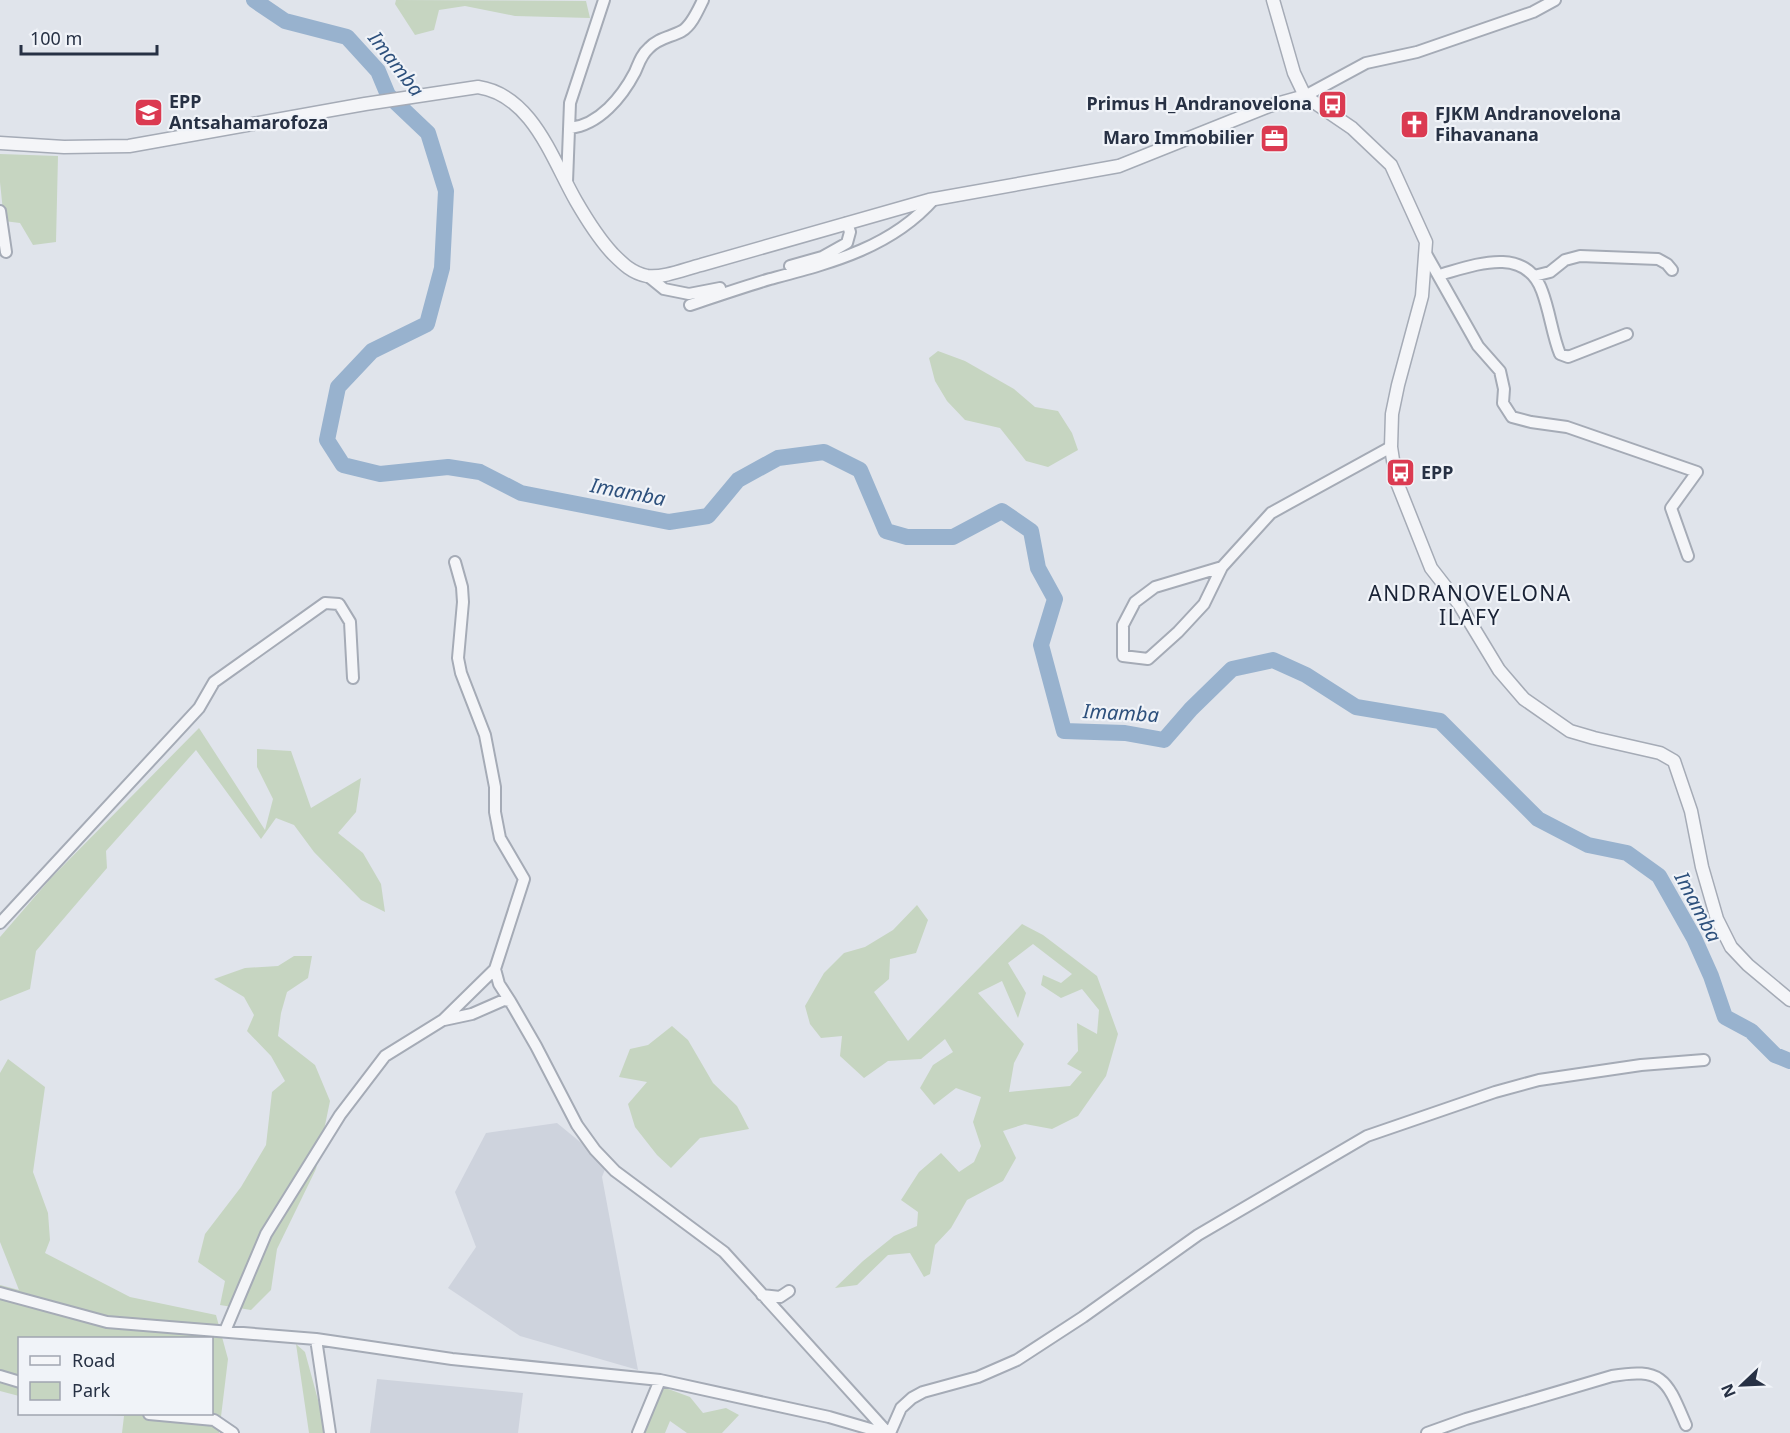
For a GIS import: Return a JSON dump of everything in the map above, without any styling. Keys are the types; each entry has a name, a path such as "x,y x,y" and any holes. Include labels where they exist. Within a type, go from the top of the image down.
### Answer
{"street":[{"path":"567,182 570,103 604,0"},
{"path":"570,128 582,126 609,108 624,90 641,56 651,45 684,30 694,18 703,0"},
{"path":"1273,0 1294,73 1305,96 1352,128 1391,165 1426,242 1422,296 1392,414 1391,447 1396,480 1431,568 1459,604 1499,670 1524,699 1570,731 1660,753 1674,761 1691,811 1702,867 1717,919 1731,947 1748,965 1790,1000"},
{"path":"0,143 64,147 129,146 365,104 478,87 494,89 511,100 532,123 567,182 574,199 599,238 622,264 634,272 648,276 701,265 934,199 1119,166 1269,106 1305,96 1366,63 1417,52 1533,12 1555,0"},
{"path":"690,305 733,290 848,257 874,245 908,223 934,199"},
{"path":"0,211 6,252"},
{"path":"648,276 664,289 689,294 714,290 822,257 847,243 850,232 847,223"},
{"path":"1425,252 1478,346 1500,371 1504,389 1503,403 1512,417 1567,427 1697,472 1671,508 1688,556"},
{"path":"1534,276 1550,272 1565,260 1580,256 1658,259 1672,270"},
{"path":"1439,275 1487,261 1506,262 1522,267 1534,276 1542,290 1553,337 1560,354 1568,357 1627,334"},
{"path":"1222,567 1155,587 1135,602 1123,625 1123,656 1148,658 1178,632 1204,604 1222,567 1271,513 1391,447"},
{"path":"225,1331 266,1234 340,1115 385,1056 443,1020 495,969 524,879 500,838 495,812 495,787 485,735 461,673 458,658 463,602 462,587 455,562"},
{"path":"0,922 199,708 214,682 325,603 339,604 350,622 353,678"},
{"path":"495,969 499,984 536,1046 577,1125 595,1150 615,1171 724,1252 887,1433"},
{"path":"443,1020 472,1014 504,1000 510,1001"},
{"path":"887,1433 901,1408 912,1398 923,1392 978,1377 1017,1360 1089,1313 1198,1235 1367,1137 1495,1092 1539,1080 1641,1065 1704,1060"},
{"path":"762,1295 780,1297 789,1292"},
{"path":"0,1293 107,1322 316,1339 452,1359 660,1380 829,1417 887,1433"},
{"path":"316,1339 330,1433"},
{"path":"1427,1433 1466,1419 1612,1376 1633,1373 1648,1373 1658,1377 1672,1391 1686,1425"},
{"path":"0,1376 18,1381"},
{"path":"638,1433 660,1380"},
{"path":"167,1415 214,1420 233,1433"}],"shaded area":[{"path":"557,1123 607,1164 602,1177 638,1370 520,1336 448,1288 476,1247 455,1192 486,1133"},
{"path":"377,1379 523,1393 518,1433 370,1433"}],"green space":[{"path":"396,0 586,1 590,18 515,16 465,6 439,10 434,30 415,35 395,4"},
{"path":"0,154 58,156 56,242 33,245 20,223 4,221"},
{"path":"938,351 965,361 1014,389 1035,407 1058,411 1072,433 1078,450 1048,467 1026,461 1000,428 965,420 947,401 935,381 929,358"},
{"path":"199,728 265,830 273,799 257,767 257,749 291,751 311,808 361,778 356,812 338,833 363,853 381,884 385,912 361,900 314,852 294,825 276,818 261,839 196,750 106,851 107,868 36,951 30,989 0,1001 0,937 51,878"},
{"path":"917,905 928,920 916,953 890,959 889,979 874,992 908,1041 1022,924 1043,935 1097,976 1118,1034 1106,1076 1078,1116 1052,1129 1025,1124 1003,1131 1016,1158 1003,1181 967,1200 951,1228 935,1245 930,1274 924,1277 910,1253 888,1255 857,1285 835,1288 894,1236 917,1226 918,1212 901,1200 919,1172 941,1153 959,1172 974,1162 981,1146 973,1122 981,1097 956,1088 934,1105 920,1088 933,1065 953,1052 945,1039 921,1059 888,1061 864,1078 840,1056 842,1036 821,1038 810,1024 805,1006 824,973 844,953 865,947 893,930","holes":["1033,944 1072,974 1061,983 1043,975 1041,985 1061,998 1082,989 1099,1010 1097,1034 1077,1023 1078,1051 1067,1064 1082,1072 1070,1086 1009,1092 1014,1063 1024,1044 978,993 1002,981 1018,1018 1026,993 1008,963"]},
{"path":"294,956 312,956 308,978 287,992 278,1036 315,1065 330,1101 316,1169 277,1249 271,1290 251,1310 220,1305 225,1281 198,1262 205,1234 241,1187 266,1145 272,1092 285,1081 271,1056 247,1031 254,1015 244,997 214,979 245,968 278,966"},
{"path":"672,1026 688,1040 713,1083 737,1106 749,1129 700,1138 671,1168 657,1155 635,1127 628,1104 647,1082 619,1077 630,1049 648,1045"},
{"path":"8,1059 45,1087 33,1172 48,1213 50,1240 45,1253 130,1297 216,1315 228,1359 219,1433 122,1433 124,1416 108,1415 213,1415 213,1337 18,1337 18,1396 0,1391 0,1285 19,1290 0,1242 0,1073"},
{"path":"296,1344 305,1352 327,1433 309,1433"},
{"path":"652,1383 690,1397 703,1413 726,1408 739,1415 722,1433 687,1433 670,1421 665,1433 631,1433"}],"waterway":[{"name":"Imamba","path":"254,0 285,21 347,37 378,71 388,95 428,133 446,191 442,268 427,324 372,351 338,387 327,440 343,465 380,474 448,467 480,472 521,493 669,522 708,516 738,480 778,458 824,452 860,470 886,531 907,537 953,537 1002,511 1031,531 1038,568 1055,599 1041,645 1064,731 1125,733 1164,740 1191,709 1232,669 1273,660 1306,675 1356,707 1440,721 1538,819 1588,845 1627,853 1659,876 1694,938 1711,976 1725,1017 1751,1031 1775,1055 1790,1061"}],"place":[{"name":"Primus H_Andranovelona","path":"1333,104"},
{"name":"EPP Antsahamarofoza","path":"148,112"},
{"name":"FJKM Andranovelona Fihavanana","path":"1414,124"},
{"name":"Maro Immobilier","path":"1275,138"},
{"name":"EPP","path":"1400,473"}],"district":[{"name":"ANDRANOVELONA ILAFY","path":"1470,606"}]}
